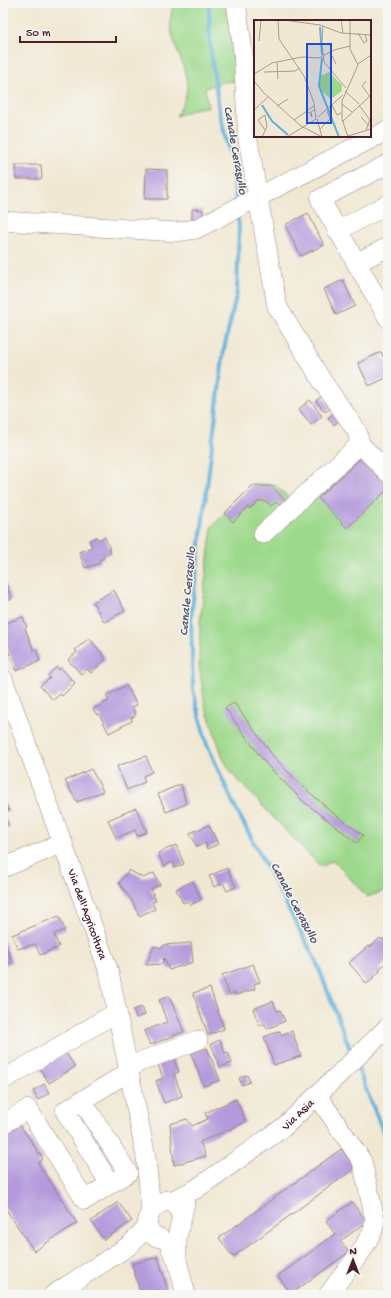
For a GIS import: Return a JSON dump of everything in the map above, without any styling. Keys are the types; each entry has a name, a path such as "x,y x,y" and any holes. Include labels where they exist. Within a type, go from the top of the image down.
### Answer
{"street":[{"path":"236,3 243,51 248,140 277,306 322,381 357,431 360,444 388,473"},
{"path":"3,221 176,232 196,230 388,130"},
{"path":"320,199 386,168 369,140"},
{"path":"306,173 356,264 381,290 388,318"},
{"path":"337,231 388,204"},
{"path":"356,264 388,247"},
{"path":"264,534 360,444"},
{"name":"Via dell'Agricoltura","path":"3,679 109,972 146,1157 156,1228 177,1260"},
{"path":"3,868 63,843"},
{"path":"3,1080 117,1012"},
{"name":"Via Asia","path":"174,1210 185,1202 196,1189 284,1127 384,1031"},
{"path":"3,1124 28,1108 85,1200 128,1174 82,1100 129,1069 198,1040"},
{"path":"317,1095 362,1161 375,1220 373,1230 363,1249 328,1295"},
{"name":"Via dell'Agricoltura","path":"146,1157 156,1181 174,1210 177,1260 186,1295"},
{"path":"54,1295 156,1228 175,1231 174,1210 154,1206 156,1228"}],"green space":[{"path":"175,3 231,3 240,81 222,82 205,88 208,107 197,108 176,116 182,106 187,87 186,76 172,35 171,14"},
{"path":"358,454 388,484 388,891 387,890 367,897 333,860 321,867 232,774 223,758 205,705 199,665 200,622 212,526 254,484 275,485 290,499"}],"building":[{"path":"16,165 41,165 42,179 16,179"},
{"path":"146,169 167,170 167,199 145,199"},
{"path":"192,209 203,210 202,223 192,222"},
{"path":"308,213 324,245 301,256 285,225"},
{"path":"343,280 355,306 336,315 324,289"},
{"path":"381,352 388,367 388,377 369,386 358,363"},
{"path":"322,396 331,408 325,412 316,401"},
{"path":"310,400 322,416 311,425 299,409"},
{"path":"334,413 340,420 334,425 328,418"},
{"path":"362,457 388,484 388,489 347,528 318,498"},
{"path":"252,486 272,486 285,500 279,505 276,502 271,506 266,501 258,501 250,509 248,507 233,522 225,513"},
{"path":"97,537 98,540 105,537 111,553 103,556 104,558 99,560 100,563 85,568 79,552 92,547 89,540"},
{"path":"3,577 12,599 3,603"},
{"path":"114,590 125,611 104,622 93,602"},
{"path":"23,617 27,627 25,628 34,651 36,649 40,661 16,671 3,636 3,624"},
{"path":"89,638 105,657 105,660 91,673 87,669 81,674 68,660 77,652 75,650"},
{"path":"57,667 59,670 61,668 75,683 62,696 60,694 53,700 40,686 50,678 48,675"},
{"path":"126,685 137,705 132,707 136,715 131,718 132,721 109,733 99,714 97,715 93,709 109,701 106,696"},
{"path":"234,703 274,757 292,776 329,810 363,835 357,843 303,801 266,764 225,708"},
{"path":"146,756 152,772 143,776 145,782 127,790 117,766"},
{"path":"91,769 103,791 77,802 65,781"},
{"path":"181,784 186,804 166,812 158,794"},
{"path":"3,799 9,811 3,814"},
{"path":"136,808 147,832 137,836 135,830 116,838 108,820"},
{"path":"3,814 9,825 3,828"},
{"path":"209,825 218,844 207,849 205,843 197,847 190,833"},
{"path":"176,845 184,864 175,868 173,862 164,866 158,853"},
{"path":"227,868 236,887 227,891 223,883 214,887 209,876"},
{"path":"129,870 143,878 154,873 160,885 151,889 156,901 152,902 155,909 139,916 132,901 119,883"},
{"path":"193,881 201,900 190,905 188,901 183,903 176,889"},
{"path":"59,916 65,930 54,934 59,947 40,955 35,944 18,949 12,935"},
{"path":"388,936 388,961 379,969 380,971 367,984 349,963 368,946 370,947 380,938 382,940"},
{"path":"3,939 12,962 3,966"},
{"path":"191,943 193,962 169,970 164,958 162,964 146,965 154,946 162,948 164,945"},
{"path":"253,964 260,982 254,984 255,989 236,995 235,992 229,995 222,975"},
{"path":"210,988 224,1029 208,1035 193,993"},
{"path":"169,996 184,1032 150,1045 144,1031 167,1022 159,1000"},
{"path":"273,1001 277,1011 280,1010 285,1021 267,1029 265,1024 260,1026 253,1009"},
{"path":"142,1007 145,1015 136,1018 133,1010"},
{"path":"280,1031 281,1035 292,1031 301,1056 274,1065 264,1037"},
{"path":"220,1040 225,1053 228,1052 232,1063 220,1067 211,1044"},
{"path":"207,1048 220,1080 204,1086 191,1054"},
{"path":"64,1050 75,1067 49,1083 38,1065"},
{"path":"173,1058 179,1072 174,1074 182,1096 164,1103 156,1081 163,1078 158,1064"},
{"path":"247,1075 250,1082 242,1085 239,1078"},
{"path":"44,1084 49,1093 38,1100 33,1091"},
{"path":"236,1099 246,1122 200,1142 206,1156 174,1165 170,1124 187,1119 192,1126 208,1119 205,1113"},
{"path":"20,1125 43,1159 38,1163 77,1223 34,1251 3,1205 3,1135"},
{"path":"341,1149 355,1168 233,1257 219,1238"},
{"path":"118,1202 132,1221 104,1240 91,1221"},
{"path":"352,1202 367,1222 340,1241 349,1252 291,1294 278,1276 335,1234 326,1221"},
{"path":"158,1257 169,1295 141,1295 132,1264"}],"waterway":[{"name":"Canale Cerasullo","path":"209,3 210,44 219,111 232,163 236,202"},
{"name":"Canale Cerasullo","path":"237,213 239,226 237,292 224,349 191,616 193,690 206,742 233,803 316,961 352,1054"},
{"name":"Canale Cerasullo","path":"356,1064 388,1144"}]}
